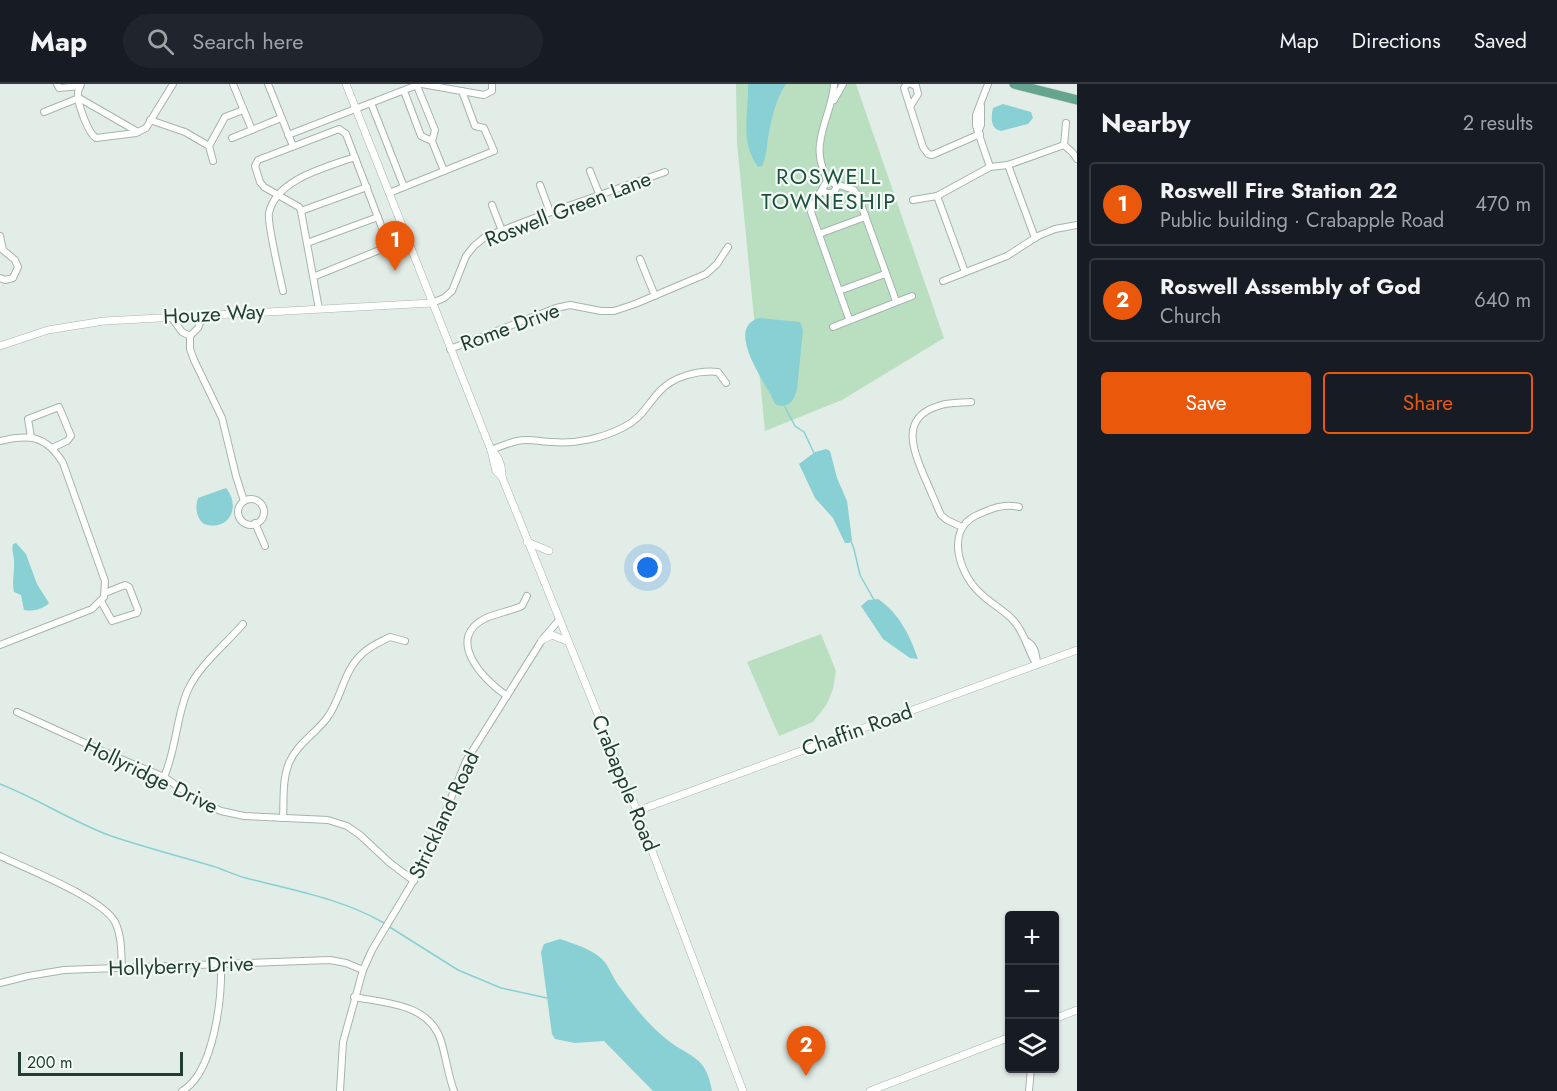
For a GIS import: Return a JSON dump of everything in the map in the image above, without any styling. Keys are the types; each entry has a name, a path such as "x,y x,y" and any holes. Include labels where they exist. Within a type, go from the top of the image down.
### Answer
{"main road":[{"path":"1014,84 1077,100"}],"street":[{"path":"57,84 59,88 80,85"},
{"path":"80,85 77,92 91,135 96,138 138,132 146,128 173,84"},
{"path":"233,84 252,130"},
{"path":"268,84 292,146"},
{"name":"Crabapple Road","path":"346,84 491,450 497,455 502,477 527,542 637,811 742,1091"},
{"path":"288,135 420,85 488,94 492,91 492,84"},
{"path":"823,188 825,194 831,194 837,187 830,182 820,161 820,141 832,103 834,84"},
{"path":"832,103 843,84"},
{"path":"988,84 976,115 976,126 980,132 990,167"},
{"path":"420,85 435,130 432,141 444,171"},
{"path":"910,107 918,94 916,86 908,85 910,107 923,147 928,154 932,155 980,132"},
{"path":"404,91 421,136 432,141"},
{"path":"389,193 494,152 484,128 476,126 462,91"},
{"path":"44,111 79,98"},
{"path":"79,98 138,132"},
{"path":"371,103 404,187"},
{"path":"213,161 209,146 225,117 243,110"},
{"path":"232,138 281,118"},
{"path":"150,120 185,132 209,146"},
{"path":"1064,145 1066,123"},
{"path":"313,277 385,247 387,241 346,134 339,129 258,160 255,170 260,182 299,207 301,211 307,243 313,277 319,309"},
{"path":"1064,145 1077,159"},
{"path":"913,200 938,196 990,167 1008,165 1064,145"},
{"path":"283,291 269,212 279,195 292,180 355,157"},
{"path":"1008,165 1035,238"},
{"path":"590,171 600,196"},
{"name":"Roswell Green Lane","path":"432,303 444,298 452,291 461,266 474,246 485,237 665,172"},
{"path":"830,182 823,188 811,212 849,319"},
{"path":"830,182 854,190 858,196 896,301"},
{"path":"540,185 550,212"},
{"path":"301,211 366,187"},
{"path":"938,196 965,272"},
{"path":"492,205 502,231"},
{"path":"307,243 378,217"},
{"path":"819,234 866,217"},
{"path":"944,280 1006,256 1055,229 1077,225"},
{"path":"0,236 2,250 15,260 17,271 9,279 0,278"},
{"name":"Rome Drive","path":"450,349 556,308 570,305 614,311 655,296 706,274 717,264 728,247"},
{"path":"640,259 655,296"},
{"path":"839,291 885,274"},
{"path":"833,327 912,296"},
{"name":"Houze Way","path":"0,346 48,330 75,324 432,303"},
{"path":"203,315 198,328 190,336 190,350 222,418 244,501 238,511 240,519 247,524 255,524 262,518 262,506 256,500 244,501"},
{"path":"171,317 182,332 190,336"},
{"path":"491,450 517,441 577,441 606,435 639,418 667,384 691,374 705,371 718,372 726,383"},
{"path":"962,527 941,515 913,449 912,436 914,425 927,411 937,406 971,402"},
{"path":"32,437 28,419 59,408 71,435 67,441 52,448"},
{"path":"0,440 32,437 52,448 63,463 105,581 105,593 101,601 92,609 0,645"},
{"path":"1019,507 1007,504 973,517 959,531 957,544 971,584 1013,620 1032,645 1037,665"},
{"path":"255,524 265,546"},
{"path":"527,542 549,551"},
{"path":"101,601 112,621 137,613 138,610 129,587 125,585 105,593"},
{"path":"507,696 489,683 470,657 466,643 470,632 485,618 522,606 527,596"},
{"name":"Strickland Road","path":"340,1091 343,1042 354,997 372,950 434,844 466,761 542,640 559,620"},
{"path":"164,777 173,753 183,703 189,687 199,672 243,624"},
{"path":"542,640 552,635 567,641"},
{"path":"283,818 289,764 302,744 330,715 349,670 357,658 372,646 390,637 405,641"},
{"name":"Chaffin Road","path":"637,811 1077,650"},
{"name":"Hollyridge Drive","path":"17,712 164,777 200,801 220,811 244,816 328,820 347,826 414,881"},
{"path":"631,797 639,803 651,806"},
{"path":"0,856 93,901 107,911 119,931 122,968"},
{"name":"Hollyberry Drive","path":"0,983 46,972 330,960 363,970"},
{"path":"182,1091 196,1080 205,1063 222,987 220,964"},
{"path":"354,997 409,1008 430,1021 441,1040 454,1091"},
{"path":"1059,1017 1077,1010"},
{"path":"870,1091 1005,1039"},
{"path":"1029,1091 1031,1073"}],"green space":[{"path":"736,84 856,84 944,338 842,400 765,431 737,143"},
{"path":"821,634 836,671 833,689 827,704 813,722 779,736 747,662"}],"water":[{"path":"748,84 786,84 774,110 762,166 758,167 752,157 747,137"},
{"path":"1003,104 1031,112 1033,118 1028,124 997,130 992,122 993,108"},
{"path":"759,318 800,322 803,330 797,389 792,401 784,406 775,404 746,345 745,333 749,324"},
{"path":"826,449 830,451 837,478 847,501 852,540 849,543 845,543 833,518 815,498 799,464 815,452"},
{"path":"226,488 233,502 230,516 221,524 204,524 197,512 198,498"},
{"path":"16,543 26,554 37,584 49,603 41,608 31,611 24,610 21,595 14,592 13,544"},
{"path":"878,599 892,611 903,626 918,659 910,658 883,639 861,606 868,600"},
{"path":"560,939 587,949 602,959 619,986 646,1020 665,1038 701,1063 706,1070 712,1091 653,1091 604,1041 575,1043 555,1039 552,1034 541,952 544,944"}],"waterway":[{"path":"785,407 795,426 804,432 814,453"},
{"path":"851,541 860,575 874,600"},
{"path":"0,784 111,836 242,877 334,901 384,923"},
{"path":"388,926 458,970 501,988 547,998"}],"place":[{"name":"Roswell Fire Station 22","path":"395,271"},
{"name":"Roswell Assembly of God","path":"806,1076"}],"district":[{"name":"ROSWELL TOWNESHIP","path":"829,188"}]}
